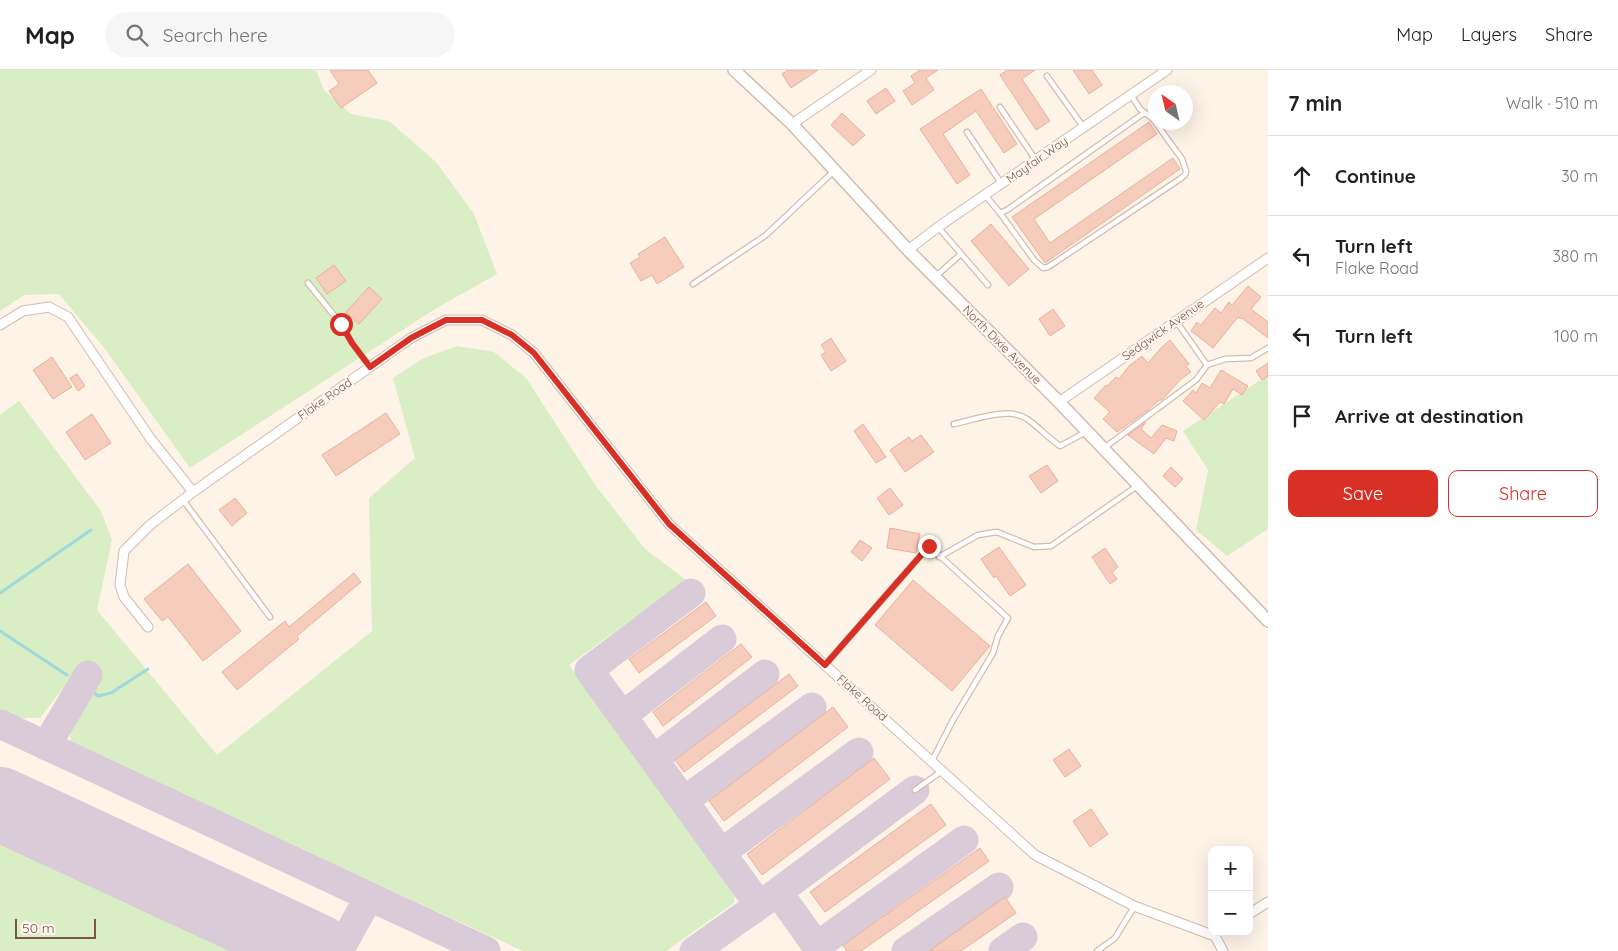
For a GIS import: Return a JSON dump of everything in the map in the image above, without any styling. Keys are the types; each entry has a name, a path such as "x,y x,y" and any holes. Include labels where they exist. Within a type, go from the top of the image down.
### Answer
{"street":[{"name":"North Dixie Avenue","path":"734,70 792,124 908,250 1059,402 1268,621"},
{"path":"792,124 871,70"},
{"name":"Mayfair Way","path":"908,250 938,227 1168,70"},
{"name":"Sedgwick Avenue","path":"1059,402 1268,258"},
{"path":"0,325 23,311 49,307 68,317 150,438 193,492"},
{"name":"Flake Road","path":"148,627 124,598 120,585 124,551 150,525 193,492 411,338 446,320 482,320 512,335 534,353 669,524 1035,855 1134,906 1208,931"},
{"path":"1253,911 1268,902"},
{"path":"1219,936 1223,951"}],"lane":[{"path":"1047,76 1084,128"},
{"path":"985,195 1034,260 1043,268 1048,267 1185,175 1186,171 1182,160 1153,119 1144,113 1130,95"},
{"path":"1000,108 1036,160"},
{"path":"1000,213 1007,210 1144,113"},
{"path":"968,132 1002,184"},
{"path":"694,284 766,235 835,170"},
{"path":"938,227 988,285"},
{"path":"934,277 961,254"},
{"path":"308,283 341,324 352,343 370,367"},
{"path":"1176,321 1207,366"},
{"path":"1103,448 1196,380 1207,366 1225,359 1251,358 1268,348"},
{"path":"954,424 1009,413 1024,417 1060,446 1087,432"},
{"path":"940,556 978,535 997,532 1034,547 1050,546 1138,486"},
{"path":"183,500 270,617"},
{"path":"825,665 929,546 1008,618 998,636 993,653 953,720 932,762"},
{"path":"915,790 942,771"},
{"path":"1097,951 1115,938 1134,906"}],"green space":[{"path":"0,70 316,70 324,90 351,114 389,121 436,162 474,214 497,274 435,309 190,468 105,349 59,294 24,295 0,311"},
{"path":"457,346 494,352 526,378 596,486 645,549 686,580 569,665 735,891 734,903 666,951 523,951 71,744 68,718 97,677 80,666 40,718 17,718 0,709 0,415 19,401 101,511 112,540 97,610 217,755 372,631 369,498 415,458 393,378 424,358"},
{"path":"1268,375 1268,529 1227,556 1196,530 1208,470 1183,431"},
{"path":"0,838 246,951 0,951"}],"building":[{"path":"330,70 368,70 377,83 341,108 329,91 339,84"},
{"path":"788,70 818,70 791,88 782,74"},
{"path":"920,70 938,70 926,78 934,90 912,105 903,91 915,83 911,76"},
{"path":"1007,70 1035,70 1022,79 1050,121 1036,130 1000,75"},
{"path":"1073,70 1092,70 1102,85 1089,94"},
{"path":"886,88 895,101 876,114 867,101"},
{"path":"981,89 1017,144 1004,153 976,111 943,134 970,175 957,184 920,129"},
{"path":"842,113 865,135 853,146 831,125"},
{"path":"1148,123 1148,130 1154,130 1157,134 1034,219 1050,243 1173,158 1180,169 1045,263 1012,217"},
{"path":"991,224 1029,269 1009,286 971,241"},
{"path":"665,237 684,267 657,284 652,275 641,281 630,263 640,257 638,254"},
{"path":"334,265 346,281 327,294 316,278"},
{"path":"1248,286 1261,297 1251,309 1268,322 1268,338 1238,317 1213,348 1191,331 1197,322 1201,325 1215,308 1221,313 1229,302 1232,305"},
{"path":"369,287 382,299 359,324 346,312"},
{"path":"1053,309 1065,326 1050,336 1039,319"},
{"path":"831,338 846,361 831,371 821,355 826,352 821,345"},
{"path":"1170,340 1189,364 1186,366 1191,372 1181,379 1162,400 1159,400 1117,432 1103,419 1110,412 1094,398 1116,377 1119,379 1129,366 1142,356 1148,363"},
{"path":"52,357 72,387 53,399 33,370"},
{"path":"1268,363 1268,376 1262,380 1256,371"},
{"path":"1221,370 1248,386 1242,395 1233,389 1224,404 1220,402 1204,420 1183,401 1193,390 1196,393 1202,383 1210,388"},
{"path":"77,374 85,386 78,391 70,378"},
{"path":"386,413 400,434 336,476 322,455"},
{"path":"92,414 111,443 85,460 66,432"},
{"path":"1146,422 1141,429 1151,438 1162,425 1177,431 1174,441 1166,438 1154,454 1128,435"},
{"path":"863,424 886,457 876,463 854,431"},
{"path":"921,435 934,452 905,472 890,450 909,437 912,441"},
{"path":"1047,465 1058,481 1041,493 1029,476"},
{"path":"1171,467 1183,479 1175,487 1163,476"},
{"path":"890,488 903,505 889,515 877,498"},
{"path":"235,498 247,513 232,526 219,510"},
{"path":"890,528 920,534 916,553 887,548"},
{"path":"860,540 872,548 862,561 851,552"},
{"path":"999,547 1026,585 1010,596 981,559"},
{"path":"1105,548 1118,567 1112,572 1117,579 1110,584 1092,557"},
{"path":"188,564 241,631 203,661 168,617 162,621 144,599"},
{"path":"354,573 361,582 297,636 299,639 237,690 222,672 285,621 289,627"},
{"path":"913,580 990,646 952,691 875,625"},
{"path":"706,602 716,616 639,673 629,659"},
{"path":"741,644 752,657 663,726 653,712"},
{"path":"789,674 798,686 684,772 675,760"},
{"path":"833,707 848,727 724,821 709,801"},
{"path":"1069,749 1081,766 1065,777 1053,760"},
{"path":"874,758 890,779 762,875 747,854"},
{"path":"931,804 946,825 825,912 810,892"},
{"path":"1091,809 1108,834 1090,847 1073,821"},
{"path":"980,848 989,861 861,951 847,951 843,945"},
{"path":"1005,897 1016,913 961,951 929,951"}],"waterway":[{"path":"0,593 91,530"},
{"path":"0,631 67,675"},
{"path":"92,691 98,696 111,693 148,669"}],"taxiway":[{"path":"691,593 589,670 759,905"},
{"path":"622,716 722,639"},
{"path":"654,759 765,674"},
{"path":"46,746 88,675"},
{"path":"684,801 812,707"},
{"path":"0,724 486,951"},
{"path":"721,853 859,752"},
{"path":"694,951 778,892 915,790"},
{"path":"817,946 964,840"},
{"path":"906,951 999,887"},
{"path":"778,892 820,951"},
{"path":"339,951 369,897"},
{"path":"1003,951 1023,937"}],"runway":[{"path":"0,804 317,951"}],"route":[{"path":"341,324 352,343 370,367 411,338 446,320 482,320 512,335 534,353 669,524 825,665 929,546"}]}
